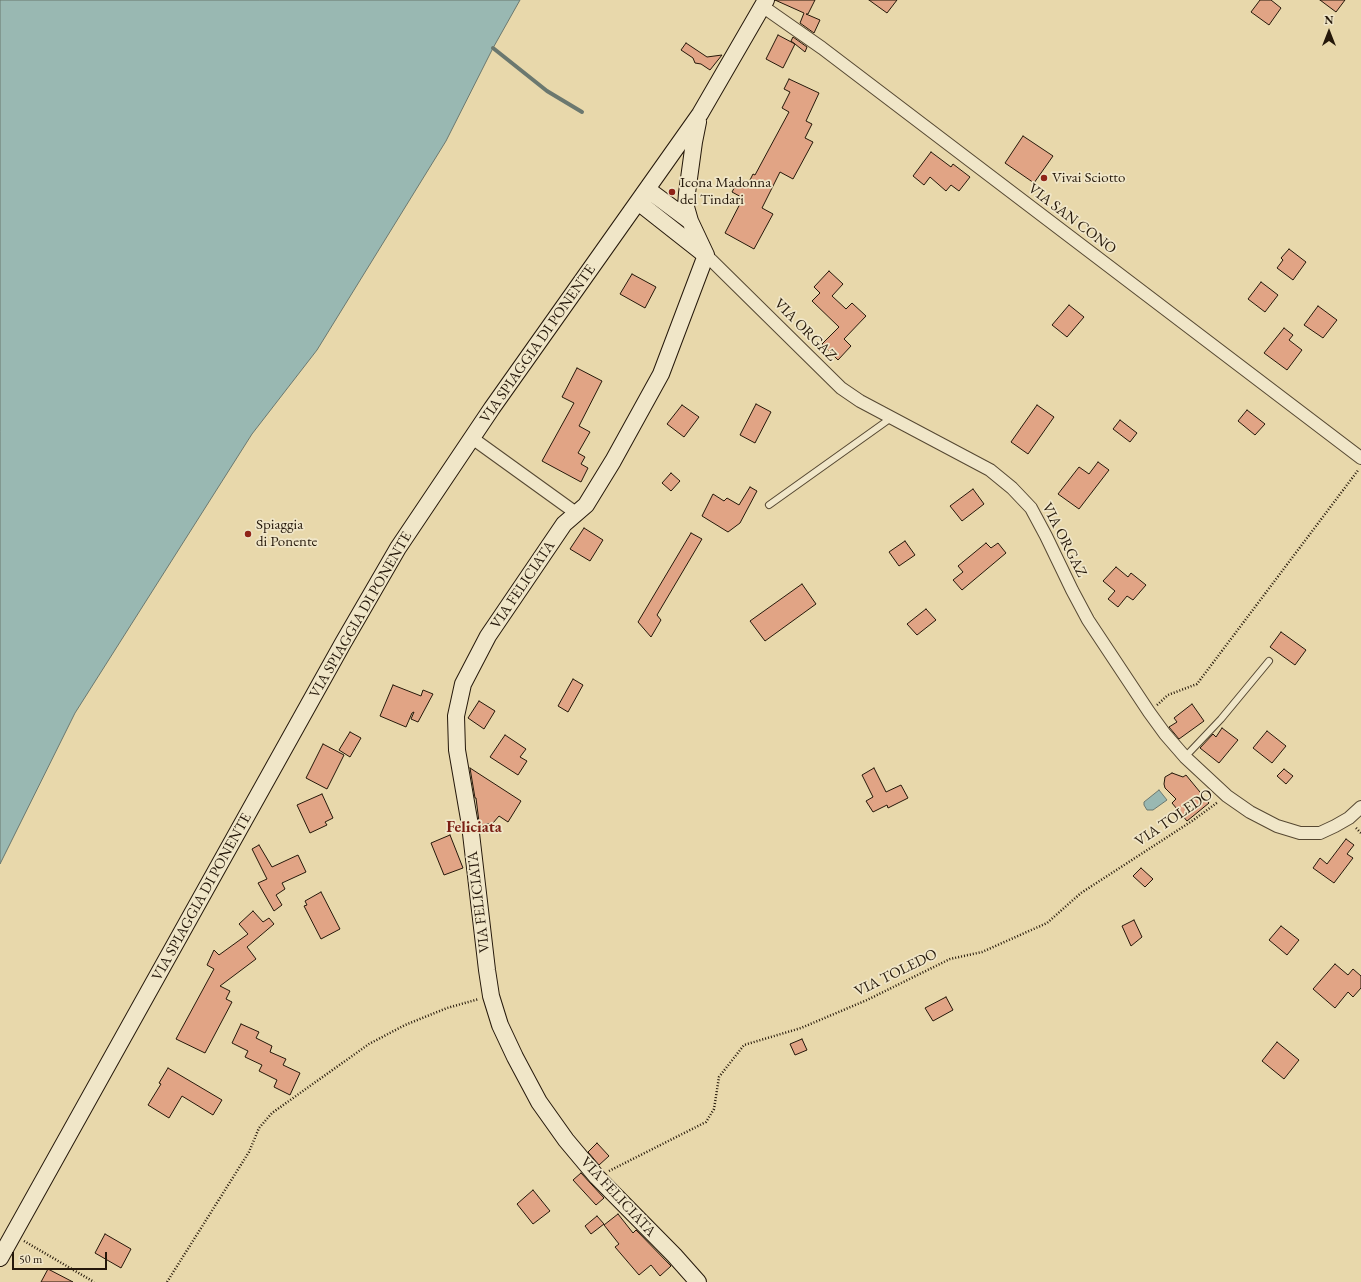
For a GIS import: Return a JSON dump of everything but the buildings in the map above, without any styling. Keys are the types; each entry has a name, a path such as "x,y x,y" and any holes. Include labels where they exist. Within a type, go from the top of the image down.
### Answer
{"street":[{"name":"VIA SPIAGGIA DI PONENTE","path":"0,1258 398,548 472,438 700,114 764,3"},
{"name":"VIA SAN CONO","path":"764,3 1361,458"},
{"path":"700,114 694,142 686,207 690,220 706,255"},
{"path":"647,189 690,220"},
{"path":"638,202 706,255"},
{"name":"VIA ORGAZ","path":"706,255 841,388 860,401 990,470 1012,488 1031,508 1088,620 1149,712 1165,734 1185,757 1227,796 1250,812 1277,826 1300,833 1320,833 1336,826 1361,807"},
{"name":"VIA FELICIATA","path":"698,1282 674,1255 597,1177 566,1140 539,1102 514,1057 503,1032 491,996 487,970 470,825 457,750 456,716 463,684 488,636 564,524 586,505 613,461 661,374 706,255"},
{"path":"472,438 576,513"}],"lane":[{"path":"769,505 891,418"},
{"path":"1185,757 1222,720 1269,661"}],"path":[{"path":"1149,712 1168,695 1197,684 1361,466"},
{"name":"VIA TOLEDO","path":"597,1177 706,1122 714,1109 719,1077 744,1045 801,1028 867,1000 950,959 982,952 1047,923 1081,893 1192,821 1227,796"},
{"path":"167,1282 249,1152 260,1128 272,1112 369,1044 405,1025 447,1008 491,996"},
{"path":"13,1235 94,1282"}],"water":[{"path":"0,0 520,0 493,48 446,141 317,350 252,434 75,713 0,864"},
{"path":"1159,790 1167,800 1153,810 1147,810 1144,802"}],"waterway":[{"path":"493,48 547,91 582,112"}],"place":[{"name":"Vivai Sciotto","path":"1044,178"},
{"name":"Icona Madonna del Tindari","path":"672,192"},
{"name":"Spiaggia di Ponente","path":"248,534"}],"district":[{"name":"Feliciata","path":"474,828"}]}
